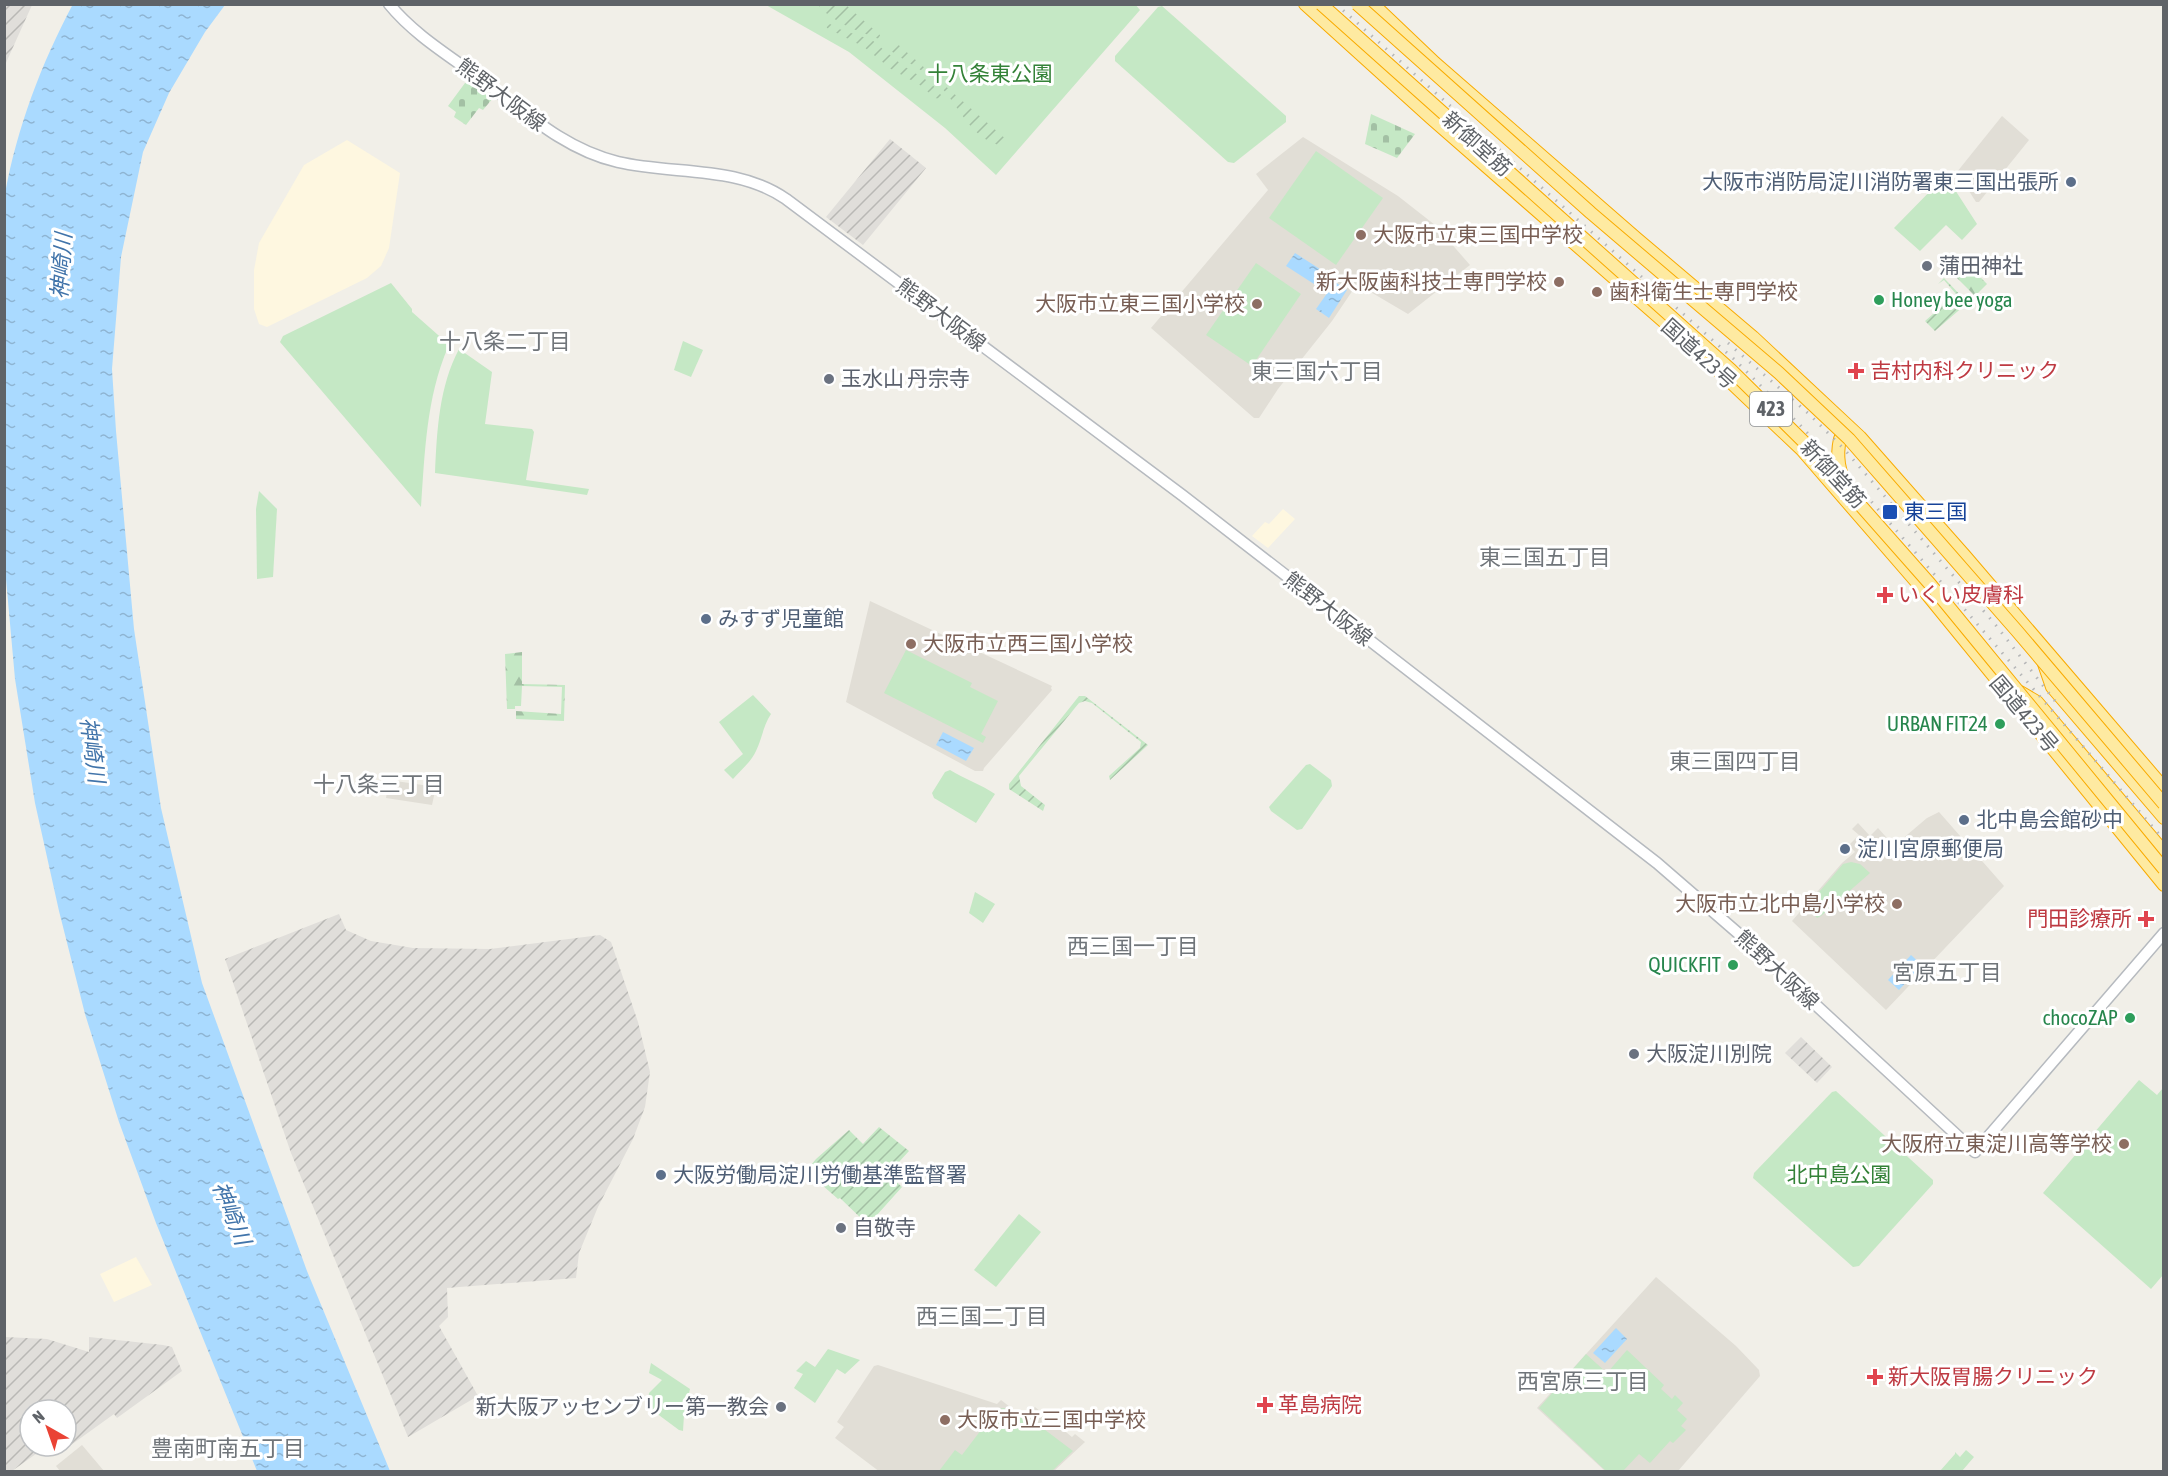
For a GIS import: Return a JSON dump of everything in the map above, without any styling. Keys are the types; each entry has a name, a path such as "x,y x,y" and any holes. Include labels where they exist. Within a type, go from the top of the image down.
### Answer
{"highway":[{"name":"国道423号","path":"1305,4 1728,379 1802,450 1926,593 2163,885"},
{"name":"新御堂筋","path":"1321,4 1731,370 1809,447 1930,584 2163,869"},
{"name":"新御堂筋","path":"1357,4 1591,213 1779,373 1849,439 2163,804"},
{"name":"423","path":"1373,4 1436,63 1753,337 1871,448 2036,637 2163,788"},
{"path":"1815,394 1835,443 1836,452 1833,463"},
{"path":"1840,439 1838,459 1841,475 1864,520"},
{"path":"2036,637 2052,687 2163,818"},
{"path":"1993,676 2037,702 2163,852"}],"main road":[{"name":"熊野大阪線","path":"389,4 411,27 547,130 582,149 616,162 648,168 735,177 768,188 793,205 1182,495 1657,863 1744,939 1975,1152 2163,933"}],"shaded area":[{"path":"4,5 32,5 5,65"},
{"path":"2002,116 2029,140 1979,202 1976,202 1957,172"},
{"path":"1303,137 1398,196 1435,225 1470,265 1408,314 1357,284 1259,418 1254,418 1151,328 1268,190 1256,174"},
{"path":"890,139 926,168 863,245 826,217"},
{"path":"347,140 400,173 389,248 381,266 367,278 267,327 259,324 254,309 254,270 259,243 304,165"},
{"path":"1283,509 1295,519 1268,548 1252,536 1265,522 1269,524"},
{"name":"大阪市立西三国小学校","path":"870,601 1052,686 1052,690 983,771 975,771 846,702"},
{"path":"389,780 436,787 432,805 386,798"},
{"name":"大阪市立北中島小学校","path":"1939,812 2004,886 1886,1010 1792,921 1842,863 1855,852 1849,845 1859,835 1852,829 1858,823 1870,836 1878,828 1894,846 1927,818"},
{"path":"339,914 346,930 371,941 413,948 490,949 600,935 611,942 638,1022 650,1072 645,1107 633,1139 598,1207 579,1253 576,1278 447,1288 448,1317 439,1326 478,1396 408,1437 291,1153 225,959"},
{"path":"1801,1037 1832,1067 1817,1083 1785,1053"},
{"path":"136,1257 152,1285 114,1302 100,1274"},
{"path":"1656,1277 1736,1346 1759,1370 1760,1376 1678,1471 1605,1471 1537,1408"},
{"path":"5,1337 47,1339 89,1352 89,1337 172,1347 182,1371 117,1418 114,1414 78,1440 78,1398 18,1398 18,1458 30,1458 12,1471 5,1471"},
{"name":"大阪市立三国中学校","path":"878,1365 997,1404 1001,1400 1024,1418 1035,1407 1072,1437 1075,1434 1085,1442 1054,1471 880,1472 835,1438 844,1427 837,1422 874,1366"},
{"path":"82,1445 104,1471 60,1471 56,1466 66,1458 78,1458 78,1448"}],"green space":[{"name":"十八条東公園","path":"1135,4 1140,10 996,175 945,128 849,52 766,5"},
{"path":"818,5 846,5 880,35 879,39 838,21"},
{"name":"十八条東公園","path":"1162,6 1286,116 1286,122 1234,163 1228,162 1115,61 1115,56 1158,7"},
{"path":"830,24 872,40 902,65 931,83 941,95 941,99 935,98 920,85 891,69 864,47 827,28 826,25"},
{"path":"894,41 1008,141 1003,146 982,137 937,83 891,51 890,47"},
{"path":"471,82 493,98 483,110 479,108 466,125 454,117 456,112 448,106 465,83"},
{"path":"1371,114 1415,134 1397,158 1365,144"},
{"path":"1316,151 1383,198 1336,265 1269,218"},
{"path":"1943,178 1948,179 1977,224 1962,240 1946,225 1920,251 1894,228"},
{"path":"1960,256 1987,284 1975,296 1947,268"},
{"path":"1256,263 1301,294 1252,366 1206,335"},
{"path":"1944,278 1964,299 1962,301 1965,305 1935,331 1925,321 1956,294 1944,280 1938,284"},
{"path":"391,283 412,312 446,342 448,347 431,406 421,507 280,342 283,336"},
{"path":"683,341 703,350 691,377 674,370"},
{"path":"459,349 492,372 485,424 532,429 534,432 526,480 589,489 587,495 435,473 438,425 443,394 452,363"},
{"path":"259,491 277,509 273,577 257,579 256,509"},
{"path":"906,650 972,683 970,687 998,701 981,734 986,737 983,743 884,693"},
{"path":"522,652 522,684 565,685 564,721 516,719 516,711 561,714 562,687 522,686 521,706 507,709 505,654"},
{"path":"753,695 771,714 754,755 733,779 724,770 743,754 719,722"},
{"path":"1079,696 1085,696 1148,745 1110,780 1109,776 1140,748 1141,742 1092,703 1085,701 1079,703 1019,776 1021,786 1045,805 1043,811 1009,789 1009,784"},
{"path":"1310,764 1331,780 1332,786 1302,829 1297,830 1271,811 1269,807 1306,765"},
{"path":"950,770 995,794 976,823 934,798 932,793 945,772"},
{"path":"1851,862 1860,864 1870,873 1817,918 1807,906 1843,864"},
{"path":"975,892 995,904 983,923 969,913"},
{"name":"大阪府立東淀川高等学校","path":"2139,1080 2157,1095 2163,1088 2163,1275 2151,1289 2043,1193"},
{"name":"北中島公園","path":"1836,1091 1933,1180 1933,1184 1859,1266 1853,1267 1753,1178 1754,1173 1832,1092"},
{"path":"879,1127 909,1151 888,1174 902,1187 868,1225 840,1198 838,1199 806,1171 849,1130 863,1144"},
{"path":"1019,1214 1041,1232 996,1287 974,1270"},
{"path":"828,1349 860,1360 845,1374 837,1369 815,1403 794,1388 803,1374 796,1371 806,1361 815,1367"},
{"path":"1627,1350 1664,1385 1661,1389 1672,1399 1675,1395 1683,1403 1677,1410 1687,1419 1681,1426 1686,1430 1673,1443 1670,1441 1650,1463 1639,1454 1623,1471 1606,1471 1539,1408 1586,1354 1607,1373"},
{"path":"651,1363 690,1389 683,1431 648,1407 649,1393 662,1380 649,1373"},
{"path":"1004,1408 1025,1420 1028,1417 1073,1451 1052,1471 939,1471 955,1450 962,1455 997,1409"},
{"path":"1966,1450 1974,1457 1962,1471 1940,1471 1955,1452 1960,1457"}],"water":[{"name":"神崎川","path":"73,4 225,5 205,32 169,93 143,152 121,257 112,369 134,629 161,808 202,983 307,1271 390,1471 257,1471 156,1223 119,1122 85,1014 35,803 15,679 5,568 5,194 23,121 41,73"},
{"path":"1295,253 1323,271 1314,284 1286,266"},
{"path":"1335,282 1347,290 1329,318 1316,309"},
{"path":"943,732 974,748 966,761 936,745"},
{"path":"1911,955 1922,965 1899,990 1888,980"},
{"path":"1616,1328 1627,1339 1605,1363 1593,1353"}],"railway":[{"path":"1336,4 1736,361 1800,425 1870,500 2164,840"},
{"path":"1728,343 1810,415 1844,449 1994,623 2059,706"}],"place":[{"name":"大阪市消防局淀川消防署東三国出張所","path":"2071,182"},
{"name":"大阪市立東三国中学校","path":"1361,235"},
{"name":"蒲田神社","path":"1927,266"},
{"name":"新大阪歯科技士専門学校","path":"1559,282"},
{"name":"歯科衛生士専門学校","path":"1597,292"},
{"name":"Honey bee yoga","path":"1879,300"},
{"name":"大阪市立東三国小学校","path":"1257,304"},
{"name":"吉村内科クリニック","path":"1856,371"},
{"name":"玉水山 丹宗寺","path":"829,379"},
{"name":"東三国","path":"1890,512"},
{"name":"いくい皮膚科","path":"1885,595"},
{"name":"みすず児童館","path":"706,619"},
{"name":"大阪市立西三国小学校","path":"911,644"},
{"name":"URBAN FIT24","path":"2000,724"},
{"name":"北中島会館砂中","path":"1964,820"},
{"name":"淀川宮原郵便局","path":"1845,849"},
{"name":"大阪市立北中島小学校","path":"1897,904"},
{"name":"門田診療所","path":"2146,919"},
{"name":"QUICKFIT","path":"1733,965"},
{"name":"chocoZAP","path":"2130,1018"},
{"name":"大阪淀川別院","path":"1634,1054"},
{"name":"大阪府立東淀川高等学校","path":"2124,1144"},
{"name":"大阪労働局淀川労働基準監督署","path":"661,1175"},
{"name":"自敬寺","path":"841,1228"},
{"name":"新大阪胃腸クリニック","path":"1875,1377"},
{"name":"革島病院","path":"1265,1405"},
{"name":"新大阪アッセンブリー第一教会","path":"781,1407"},
{"name":"大阪市立三国中学校","path":"945,1420"}],"district":[{"name":"十八条二丁目","path":"505,341"},
{"name":"東三国六丁目","path":"1317,371"},
{"name":"東三国五丁目","path":"1545,557"},
{"name":"東三国四丁目","path":"1735,761"},
{"name":"十八条三丁目","path":"379,784"},
{"name":"西三国一丁目","path":"1133,946"},
{"name":"宮原五丁目","path":"1947,972"},
{"name":"西三国二丁目","path":"982,1316"},
{"name":"西宮原三丁目","path":"1583,1381"},
{"name":"豊南町南五丁目","path":"228,1448"}]}
